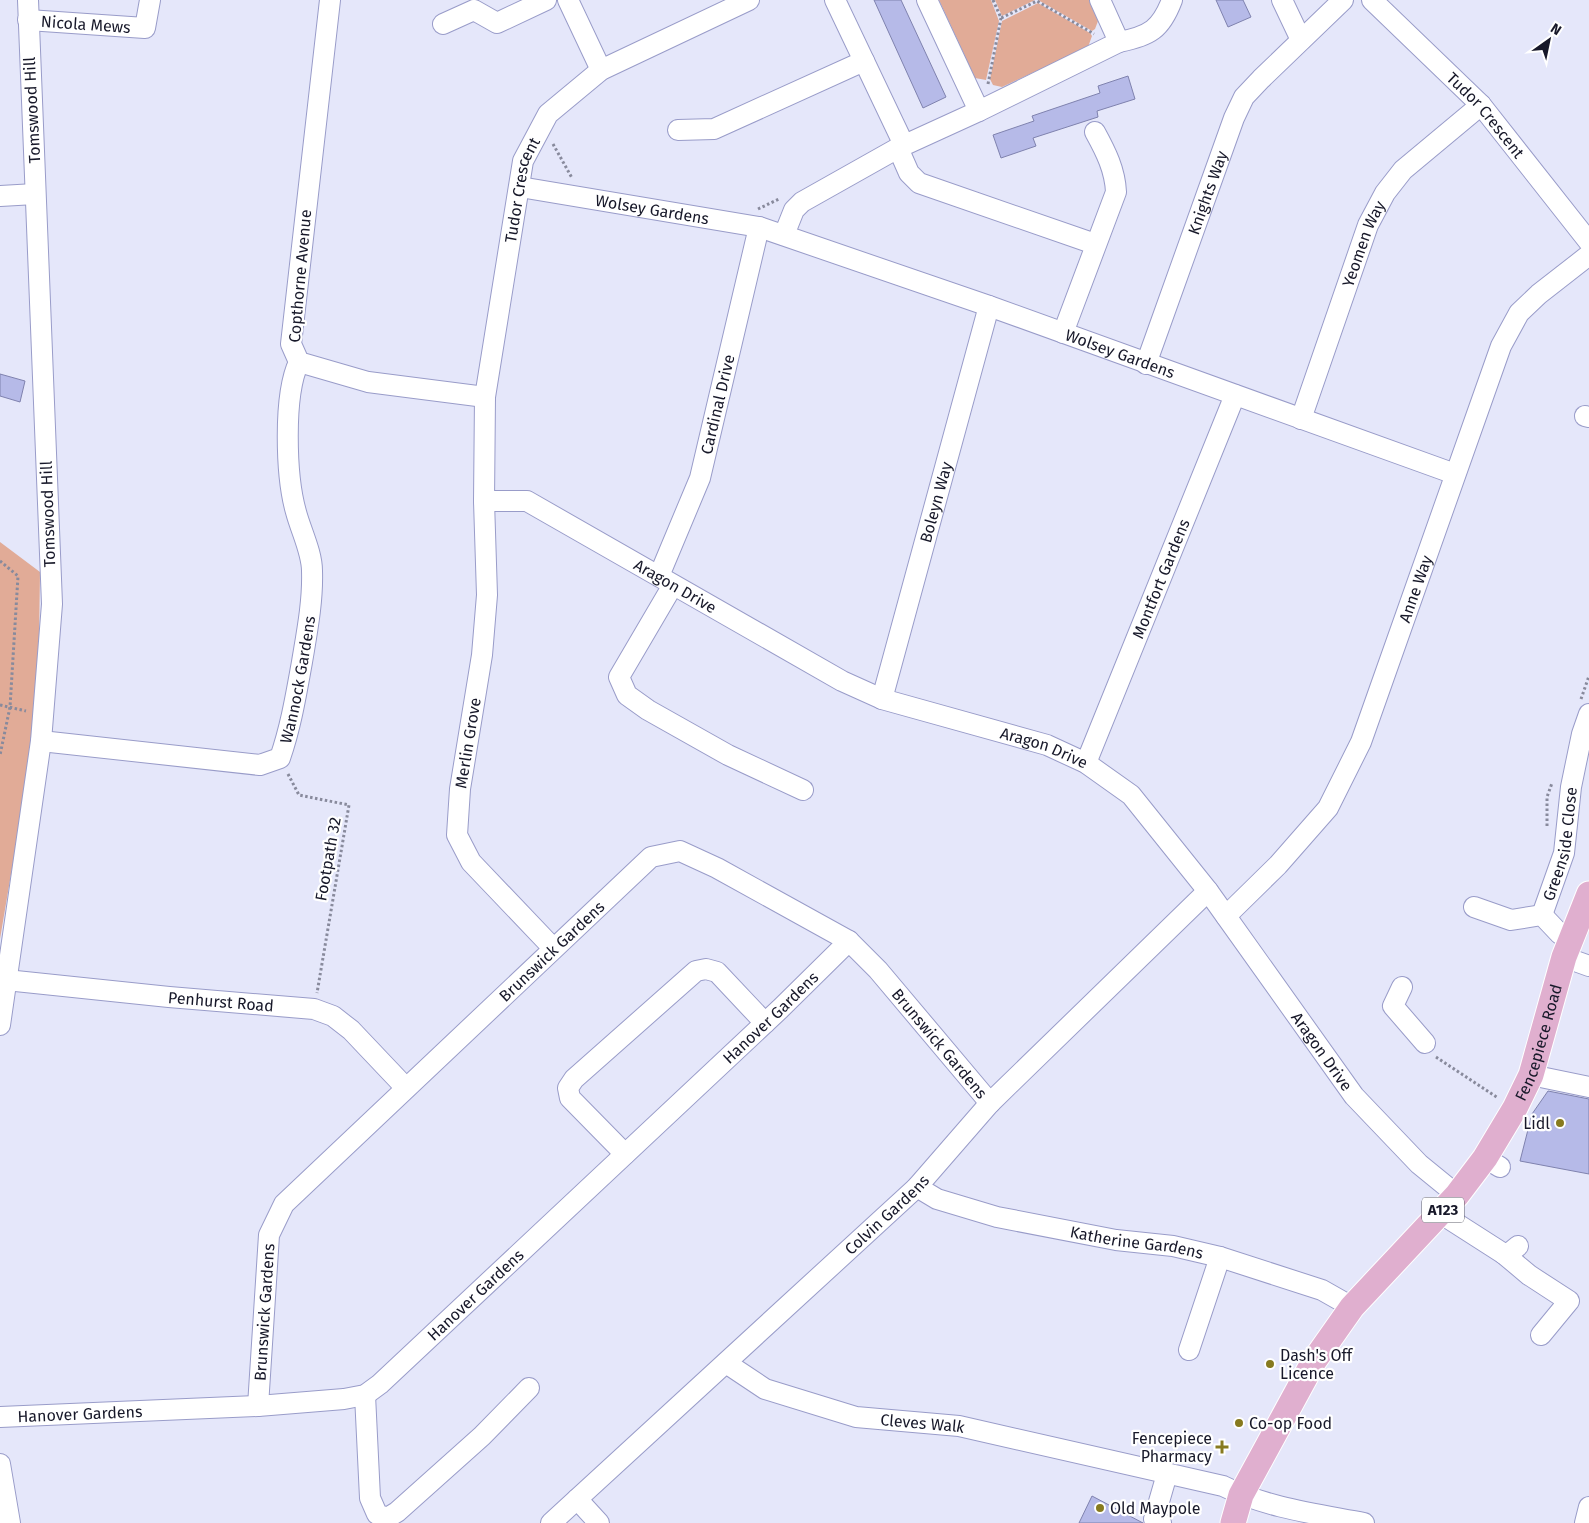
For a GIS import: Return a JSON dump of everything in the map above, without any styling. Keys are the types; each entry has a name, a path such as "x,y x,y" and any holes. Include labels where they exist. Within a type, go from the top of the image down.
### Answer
{"main road":[{"name":"Fencepiece Road","path":"1233,1523 1241,1495 1306,1374 1352,1307 1457,1195 1493,1163 1515,1108 1531,1075 1569,947 1589,894"}],"street":[{"name":"Tomswood Hill","path":"0,1025 41,741 52,604 28,0"},
{"name":"Nicola Mews","path":"28,20 145,28 150,0"},
{"name":"Copthorne Avenue","path":"330,0 291,344 299,362 368,382 485,397"},
{"path":"444,24 474,10 497,23 546,0"},
{"path":"568,0 601,70"},
{"path":"835,0 901,146 910,173 919,183 1095,244"},
{"path":"927,0 979,111"},
{"path":"1100,0 1119,42"},
{"path":"784,235 794,210 802,202 901,146 979,111 1119,42 1153,33 1166,15 1172,0"},
{"path":"1282,0 1301,40"},
{"name":"Knights Way","path":"1146,364 1234,118 1244,97 1343,0"},
{"name":"Tudor Crescent","path":"1372,0 1481,105 1589,242"},
{"name":"Tudor Crescent","path":"484,501 485,397 523,161 540,128 548,114 601,70 745,1"},
{"path":"678,130 714,129 864,61"},
{"name":"Yeomen Way","path":"1301,419 1368,225 1385,193 1403,170 1481,105"},
{"path":"1063,333 1116,192 1115,178 1109,160 1095,132"},
{"name":"Wolsey Gardens","path":"520,187 753,225 989,306 1455,474"},
{"path":"0,196 35,194"},
{"name":"Cardinal Drive","path":"753,225 700,478 666,581 619,677 627,695 728,755 803,790"},
{"name":"Anne Way","path":"1226,916 1278,865 1328,808 1361,742 1502,346 1519,313 1539,294 1589,255"},
{"name":"Boleyn Way","path":"882,699 989,306"},
{"name":"Wannock Gardens","path":"41,741 260,765 280,758 292,720 309,619 313,569 295,510 287,468 289,418 295,370 299,362"},
{"name":"Montfort Gardens","path":"1086,764 1235,395"},
{"name":"Aragon Drive","path":"484,501 526,501 842,680 882,699 1048,745 1086,764 1131,795 1208,891 1354,1096 1419,1164 1457,1195"},
{"name":"Merlin Grove","path":"484,501 487,595 482,655 460,789 457,835 471,862 553,948"},
{"name":"Greenside Close","path":"1542,915 1564,852 1571,786 1582,734 1589,714"},
{"name":"Brunswick Gardens","path":"258,1406 269,1236 284,1204 651,857 680,851 717,868 848,941 878,970 990,1103"},
{"name":"Colvin Gardens","path":"551,1523 917,1187 990,1103 1208,891"},
{"name":"Greenside Close","path":"1474,907 1511,920 1542,915"},
{"name":"Greenside Close","path":"1542,915 1560,934 1569,947 1589,966"},
{"name":"Hanover Gardens","path":"0,1417 258,1406 344,1399 364,1395 380,1384 765,1023 848,941"},
{"path":"625,1154 570,1098 568,1088 574,1079 696,971 718,972 765,1023"},
{"name":"Penhurst Road","path":"6,980 169,997 314,1009 333,1016 351,1030 406,1088"},
{"path":"1402,987 1394,1006 1428,1047"},
{"path":"1531,1075 1589,1087"},
{"name":"Katherine Gardens","path":"917,1187 937,1199 997,1217 1116,1240 1173,1246 1220,1257 1322,1290 1352,1307"},
{"path":"1440,1214 1511,1250 1529,1275 1569,1302 1541,1335"},
{"path":"1189,1350 1220,1257"},
{"name":"Cleves Walk","path":"726,1363 765,1389 856,1417 959,1426 1224,1486 1241,1495 1298,1511 1364,1523"},
{"path":"364,1395 370,1498 377,1514 386,1518 397,1512 482,1436 529,1388"},
{"path":"0,1464 10,1523"},
{"path":"1161,1523 1154,1519 1167,1474"},
{"path":"577,1499 599,1523"},
{"path":"1586,1523 1589,1506"}],"path":[{"path":"988,84 1001,18 993,0"},
{"path":"1001,18 1037,1 1094,34"},
{"path":"540,128 547,135 574,182 572,196"},
{"path":"753,225 754,210 792,192 802,202"},
{"path":"0,561 18,576 10,707 0,755"},
{"path":"0,705 38,715 44,713"},
{"name":"Footpath 32","path":"280,758 299,795 350,805 314,1009"},
{"path":"1428,1047 1482,1088 1515,1108"}],"shaded area":[{"path":"939,0 991,0 999,21 986,80 975,78"},
{"path":"995,0 1035,0 1002,16"},
{"path":"1038,0 1089,0 1098,21 1095,29 1092,31"},
{"path":"1038,3 1090,33 1092,36 1088,47 1002,87 993,85 990,79 1002,21"},
{"path":"0,542 40,572 38,715 0,939"}],"building":[{"path":"874,0 901,0 946,97 923,108"},
{"path":"1216,0 1243,0 1251,17 1228,27"},
{"path":"1128,76 1135,99 1097,111 1098,117 1033,138 1036,146 1001,158 993,135 1034,121 1032,116 1100,93 1098,86"},
{"path":"0,374 25,381 20,402 0,396"},
{"name":"Lidl","path":"1548,1091 1589,1099 1589,1174 1520,1161 1532,1114"},
{"name":"Old Maypole","path":"1092,1496 1143,1523 1079,1523"}],"place":[{"name":"Lidl","path":"1560,1123"},
{"name":"Dash's Off Licence","path":"1270,1364"},
{"name":"Co-op Food","path":"1239,1423"},
{"name":"Fencepiece Pharmacy","path":"1222,1447"},
{"name":"Old Maypole","path":"1100,1508"}]}
